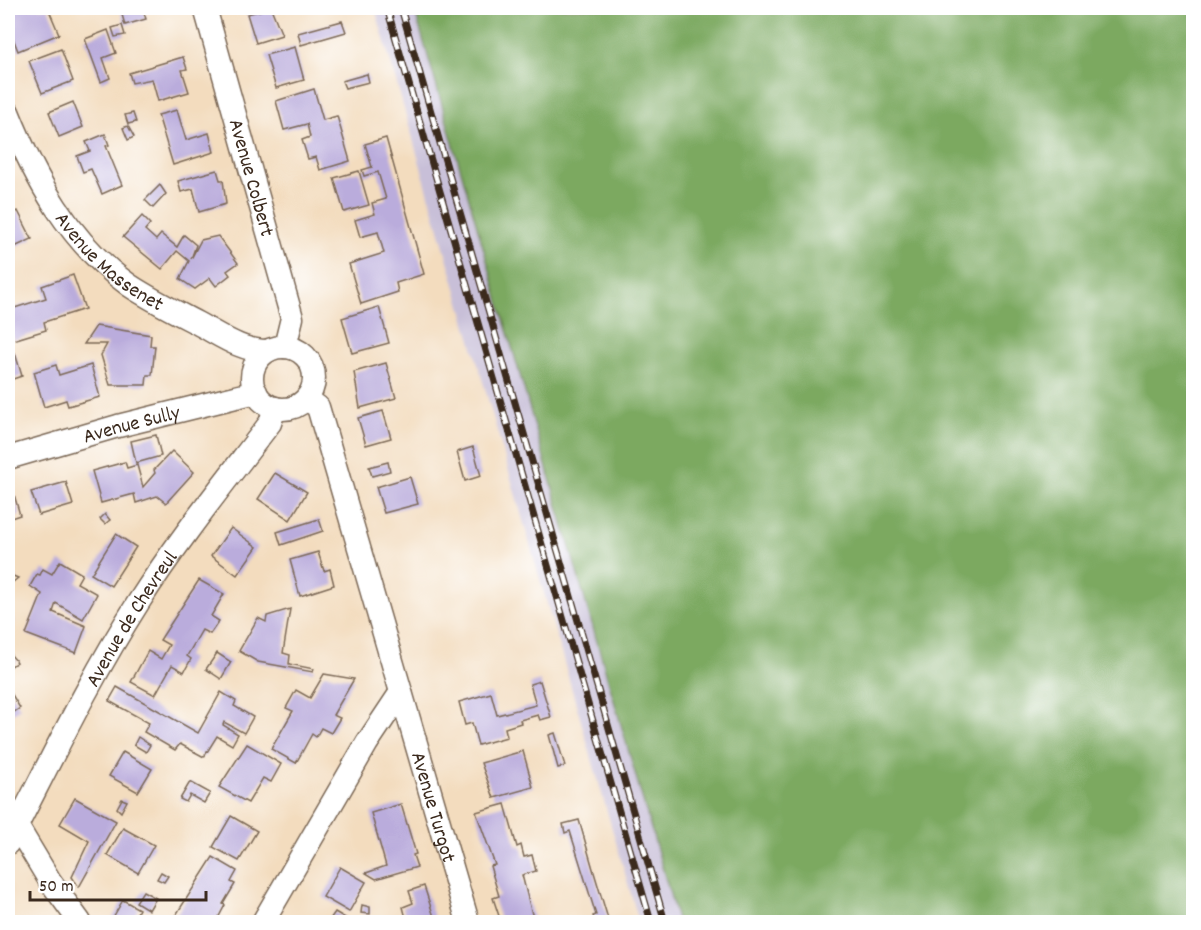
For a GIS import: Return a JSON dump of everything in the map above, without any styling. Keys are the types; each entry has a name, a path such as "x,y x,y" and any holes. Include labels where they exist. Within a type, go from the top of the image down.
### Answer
{"street":[{"name":"Avenue Colbert","path":"205,8 292,318 276,349"},
{"name":"Avenue Massenet","path":"8,112 44,190 77,237 96,257 131,286 250,351 276,349"},
{"path":"276,349 303,354 314,370 315,381 307,399 292,408 275,408 260,399 253,383 255,365 276,349"},
{"name":"Avenue Sully","path":"8,458 118,426 256,392"},
{"path":"263,922 367,743 401,692 318,407 307,399"},
{"name":"Avenue de Chevreul","path":"11,826 138,604 178,543 270,423 275,408"},
{"name":"Avenue Turgot","path":"401,692 468,922"},
{"path":"11,826 80,922"}],"shaded area":[{"path":"375,8 414,8 678,922 639,922"}],"green space":[{"path":"414,8 1193,8 1193,922 678,922"}],"building":[{"path":"22,8 48,8 59,34 18,51 8,25 8,13"},
{"path":"120,8 150,8 143,10 146,19 125,25"},
{"path":"271,8 282,35 256,43 247,14"},
{"path":"342,21 346,32 301,45 298,33"},
{"path":"122,25 125,35 115,37 112,28"},
{"path":"108,30 116,53 103,58 110,78 101,82 85,39"},
{"path":"295,47 304,80 276,88 266,55"},
{"path":"61,49 73,81 42,93 29,61"},
{"path":"183,57 187,69 182,70 189,92 158,101 152,79 132,83 129,73"},
{"path":"367,74 369,82 345,88 342,81"},
{"path":"314,89 323,120 337,116 350,161 320,170 316,157 308,159 302,140 310,137 307,124 284,130 276,101"},
{"path":"73,102 83,127 59,137 49,112"},
{"path":"177,110 186,140 209,133 214,152 173,165 158,115"},
{"path":"133,113 136,122 128,124 125,115"},
{"path":"128,126 134,137 128,140 123,128"},
{"path":"105,134 109,145 106,146 122,185 102,194 91,169 83,172 77,156 90,151 86,142"},
{"path":"386,138 424,274 396,283 398,292 361,304 349,264 384,253 378,232 360,237 355,220 375,214 372,203 386,199 378,172 364,176 362,170 372,167 365,144"},
{"path":"217,170 220,180 223,180 226,204 199,212 193,189 181,192 178,181"},
{"path":"359,171 369,205 344,212 334,178"},
{"path":"160,185 166,194 153,208 145,200"},
{"path":"18,211 32,239 8,250 8,216"},
{"path":"142,216 150,224 145,230 156,240 161,234 177,247 184,235 196,245 191,259 201,240 218,236 238,263 227,271 230,275 216,286 210,278 195,289 180,279 189,261 177,251 162,269 123,237"},
{"path":"73,275 85,309 44,322 46,330 13,340 8,322 8,310 46,298 42,286"},
{"path":"379,307 389,343 352,353 342,318"},
{"path":"96,326 151,335 150,346 155,346 152,375 147,375 146,385 110,385 101,355 107,344 84,344"},
{"path":"15,353 22,376 10,380 8,355"},
{"path":"386,363 396,398 360,408 354,372"},
{"path":"56,365 59,375 91,365 100,397 68,406 66,400 44,407 34,372"},
{"path":"383,411 391,438 366,445 358,418"},
{"path":"156,435 161,456 136,463 131,441"},
{"path":"473,447 481,476 465,481 457,452"},
{"path":"172,451 194,472 166,503 157,496 136,503 134,494 101,503 92,471 125,462 127,468 137,465 143,487 155,473 154,470"},
{"path":"388,462 390,471 372,476 369,467"},
{"path":"275,473 307,492 290,520 258,499"},
{"path":"410,477 418,504 384,513 376,487"},
{"path":"66,482 73,505 39,515 31,492"},
{"path":"13,491 20,515 8,519 8,493"},
{"path":"105,514 110,520 105,524 100,519"},
{"path":"319,519 323,531 281,545 277,532"},
{"path":"231,528 257,547 237,575 211,556"},
{"path":"116,534 136,547 111,586 91,574"},
{"path":"318,552 324,571 330,569 334,585 300,596 290,560"},
{"path":"60,561 82,574 77,583 97,594 83,619 56,603 53,612 86,626 76,653 26,634 42,594 30,586 43,569 52,574"},
{"path":"8,574 18,578 8,586"},
{"path":"199,580 224,594 211,616 219,621 210,634 202,630 187,656 191,659 184,672 172,665 155,695 131,682 148,651 161,659 169,645 160,640"},
{"path":"290,609 283,653 290,655 289,664 314,669 313,672 258,662 239,651 258,618 266,622 267,616"},
{"path":"15,618 14,624 8,627 8,621"},
{"path":"217,653 231,662 221,679 206,669"},
{"path":"10,654 17,662 8,668 8,656"},
{"path":"324,674 354,679 333,715 340,718 331,733 321,728 316,737 312,734 296,763 271,749 293,711 286,708 296,690 310,698"},
{"path":"540,681 551,717 540,720 538,715 520,720 521,723 505,728 507,737 478,745 472,723 465,725 459,702 491,693 497,715 536,705 530,684"},
{"path":"117,687 198,733 221,692 236,701 234,706 253,717 244,733 224,722 223,725 238,734 232,745 217,736 204,757 180,744 175,750 144,732 149,723 109,701"},
{"path":"8,688 20,708 8,716"},
{"path":"555,733 565,766 558,768 549,735"},
{"path":"138,737 150,745 146,752 134,745"},
{"path":"247,744 281,764 271,782 263,778 248,803 219,787"},
{"path":"523,751 533,787 494,798 481,763"},
{"path":"123,752 152,769 138,792 109,776"},
{"path":"190,782 210,793 204,803 190,795 186,802 180,799"},
{"path":"75,798 116,821 79,887 72,877 89,841 60,824"},
{"path":"122,799 127,801 121,812 117,808"},
{"path":"401,804 416,854 413,855 417,867 376,879 366,873 386,866 371,813"},
{"path":"505,804 517,847 521,845 524,857 532,855 536,871 522,875 534,922 501,922 493,898 499,896 490,866 495,865 476,812"},
{"path":"231,816 257,831 239,861 213,847"},
{"path":"579,820 609,922 595,922 593,916 596,915 570,831 565,833 563,824"},
{"path":"123,828 154,845 138,873 107,855"},
{"path":"213,857 237,871 231,882 235,884 223,904 225,905 216,922 181,922 174,918"},
{"path":"340,867 366,882 349,912 323,897"},
{"path":"161,872 168,876 164,882 157,879"},
{"path":"424,886 435,920 407,922 403,907 413,903 409,891"},
{"path":"143,891 156,898 149,910 136,902"},
{"path":"123,900 139,909 132,922 121,919 111,921"},
{"path":"362,905 370,907 370,914 361,913"},
{"path":"335,912 352,922 328,922"}],"railway":[{"path":"387,8 651,922"},
{"path":"401,8 665,922"}]}
